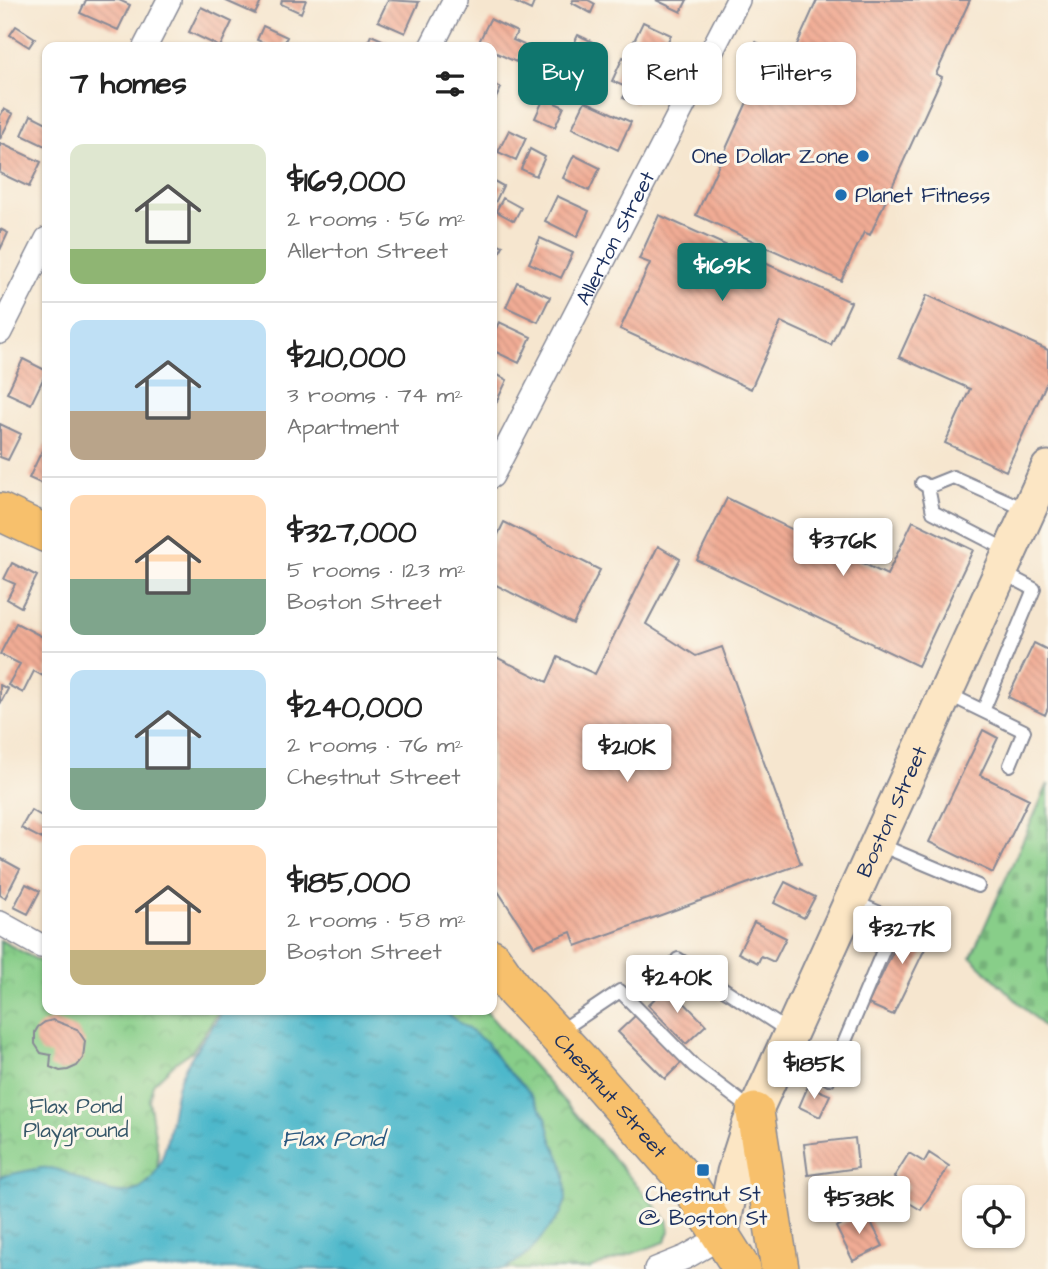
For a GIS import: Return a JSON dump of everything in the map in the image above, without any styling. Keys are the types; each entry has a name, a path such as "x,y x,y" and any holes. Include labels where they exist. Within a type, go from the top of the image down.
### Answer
{"main road":[{"name":"Boston Street","path":"721,1237 734,1172 755,1112 1046,475"},
{"path":"0,512 42,532"},
{"name":"Chestnut Street","path":"497,965 515,991 687,1182 742,1269"},
{"path":"755,1112 780,1269"}],"street":[{"path":"148,42 169,0"},
{"path":"434,42 455,0"},
{"name":"Allerton Street","path":"497,465 738,0"},
{"path":"0,332 42,249"},
{"path":"0,923 41,946"},
{"path":"656,1269 721,1237"}],"lane":[{"path":"983,711 1034,589 1006,562 933,512 925,485 953,477 1028,511"},
{"path":"946,693 1024,731 1010,765"},
{"path":"878,844 978,886"},
{"path":"829,1079 896,920 852,901"},
{"path":"678,959 792,1033"},
{"path":"554,1035 620,991 694,1066 755,1112"}],"green space":[{"path":"1048,784 1048,1031 971,957"},
{"name":"Flax Pond Playground","path":"0,940 41,962 42,960 42,1015 217,1015 192,1051 153,1084 149,1100 158,1153 157,1174 142,1187 119,1196 0,1197"},
{"path":"413,1015 489,1015 667,1220 670,1231 665,1242 589,1269 474,1269"}],"water":[{"name":"Flax Pond","path":"220,1015 449,1015 487,1043 503,1066 525,1087 546,1117 565,1176 566,1200 561,1213 529,1253 505,1269 0,1269 0,1177 47,1168 65,1172 112,1192 123,1193 139,1189 151,1179 159,1165 180,1078"}],"building":[{"path":"86,0 119,0 130,5 118,30 80,13"},
{"path":"224,0 262,0 255,14"},
{"path":"282,0 306,0 301,13 281,4"},
{"path":"388,0 419,2 405,33 378,21"},
{"path":"510,0 535,0 531,10"},
{"path":"573,0 588,0 595,4 591,13 572,3"},
{"path":"656,0 687,0 681,12"},
{"path":"817,0 970,0 936,74 942,77 870,235 864,232 841,281 696,215 746,105 856,105 856,42 798,42"},
{"path":"201,7 232,22 222,42 210,42 189,32"},
{"path":"490,19 517,32 513,40 518,42 516,62 497,53 497,42 479,42"},
{"path":"643,22 671,35 668,42 633,42"},
{"path":"16,26 35,38 29,47 10,35"},
{"path":"263,26 287,37 284,42 257,40"},
{"path":"371,35 387,42 368,42"},
{"path":"578,35 593,42 575,42"},
{"path":"622,59 622,85 612,81"},
{"path":"541,105 564,107 555,127 535,118"},
{"path":"583,105 594,105 631,122 618,150 572,128"},
{"path":"4,109 13,114 0,139 0,116"},
{"path":"31,115 42,120 42,145 22,135"},
{"path":"509,130 526,138 516,160 498,152"},
{"path":"0,143 41,162 29,187 0,173"},
{"path":"530,149 545,157 536,176 521,169"},
{"path":"574,155 600,168 589,191 563,178"},
{"path":"497,183 503,186 497,199"},
{"path":"557,196 589,211 577,237 545,221"},
{"path":"503,198 521,208 514,221 497,209"},
{"path":"659,215 851,302 831,345 781,322 751,389 620,329 650,263 639,259"},
{"path":"0,229 8,233 0,250"},
{"path":"540,238 573,253 561,278 529,263"},
{"path":"497,243 503,246 497,257"},
{"path":"517,282 550,297 538,322 506,307"},
{"path":"927,295 1048,350 1048,380 1006,471 945,443 970,389 899,357"},
{"path":"499,322 531,337 519,363 497,352"},
{"path":"23,359 42,368 42,381 31,404 7,393"},
{"path":"497,375 507,380 497,401"},
{"path":"0,424 21,434 8,460 0,457"},
{"path":"42,450 42,484 29,478"},
{"path":"727,498 887,575 913,521 973,550 918,666 697,560"},
{"path":"504,522 600,570 573,624 497,586 497,537"},
{"path":"658,546 680,559 646,624 696,656 722,647 801,864 576,946 571,932 534,946 497,890 497,657 547,682 558,657 595,674"},
{"path":"12,563 37,576 21,607 7,599 15,584 4,579"},
{"path":"16,623 42,636 42,675 34,671 23,693 8,685 20,664 0,654"},
{"path":"1034,643 1048,650 1048,708 1045,715 1008,697"},
{"path":"0,685 8,689 0,704"},
{"path":"983,730 998,738 980,775 1029,799 993,873 929,842"},
{"path":"31,810 42,816 42,839 21,828"},
{"path":"0,858 20,869 5,898 0,895"},
{"path":"785,882 815,897 804,918 774,903"},
{"path":"26,884 40,891 28,914 14,907"},
{"path":"910,916 935,928 893,1015 868,1004"},
{"path":"754,922 786,938 774,962 761,956 758,963 738,953"},
{"path":"668,986 706,1025 686,1044 648,1005"},
{"path":"636,1015 682,1062 665,1079 618,1032"},
{"path":"53,1020 77,1029 85,1041 83,1058 77,1066 68,1070 60,1071 50,1067 51,1055 41,1053 35,1044 38,1027"},
{"path":"808,1086 830,1095 820,1117 799,1107"},
{"path":"855,1138 858,1168 808,1175 804,1144"},
{"path":"909,1153 924,1162 929,1153 949,1166 921,1210 901,1198 908,1186 894,1177"},
{"path":"866,1212 883,1246 853,1261 836,1227"}],"place":[{"name":"One Dollar Zone","path":"863,156"},
{"name":"Planet Fitness","path":"841,195"},
{"name":"Chestnut St @ Boston St","path":"703,1170"}]}
